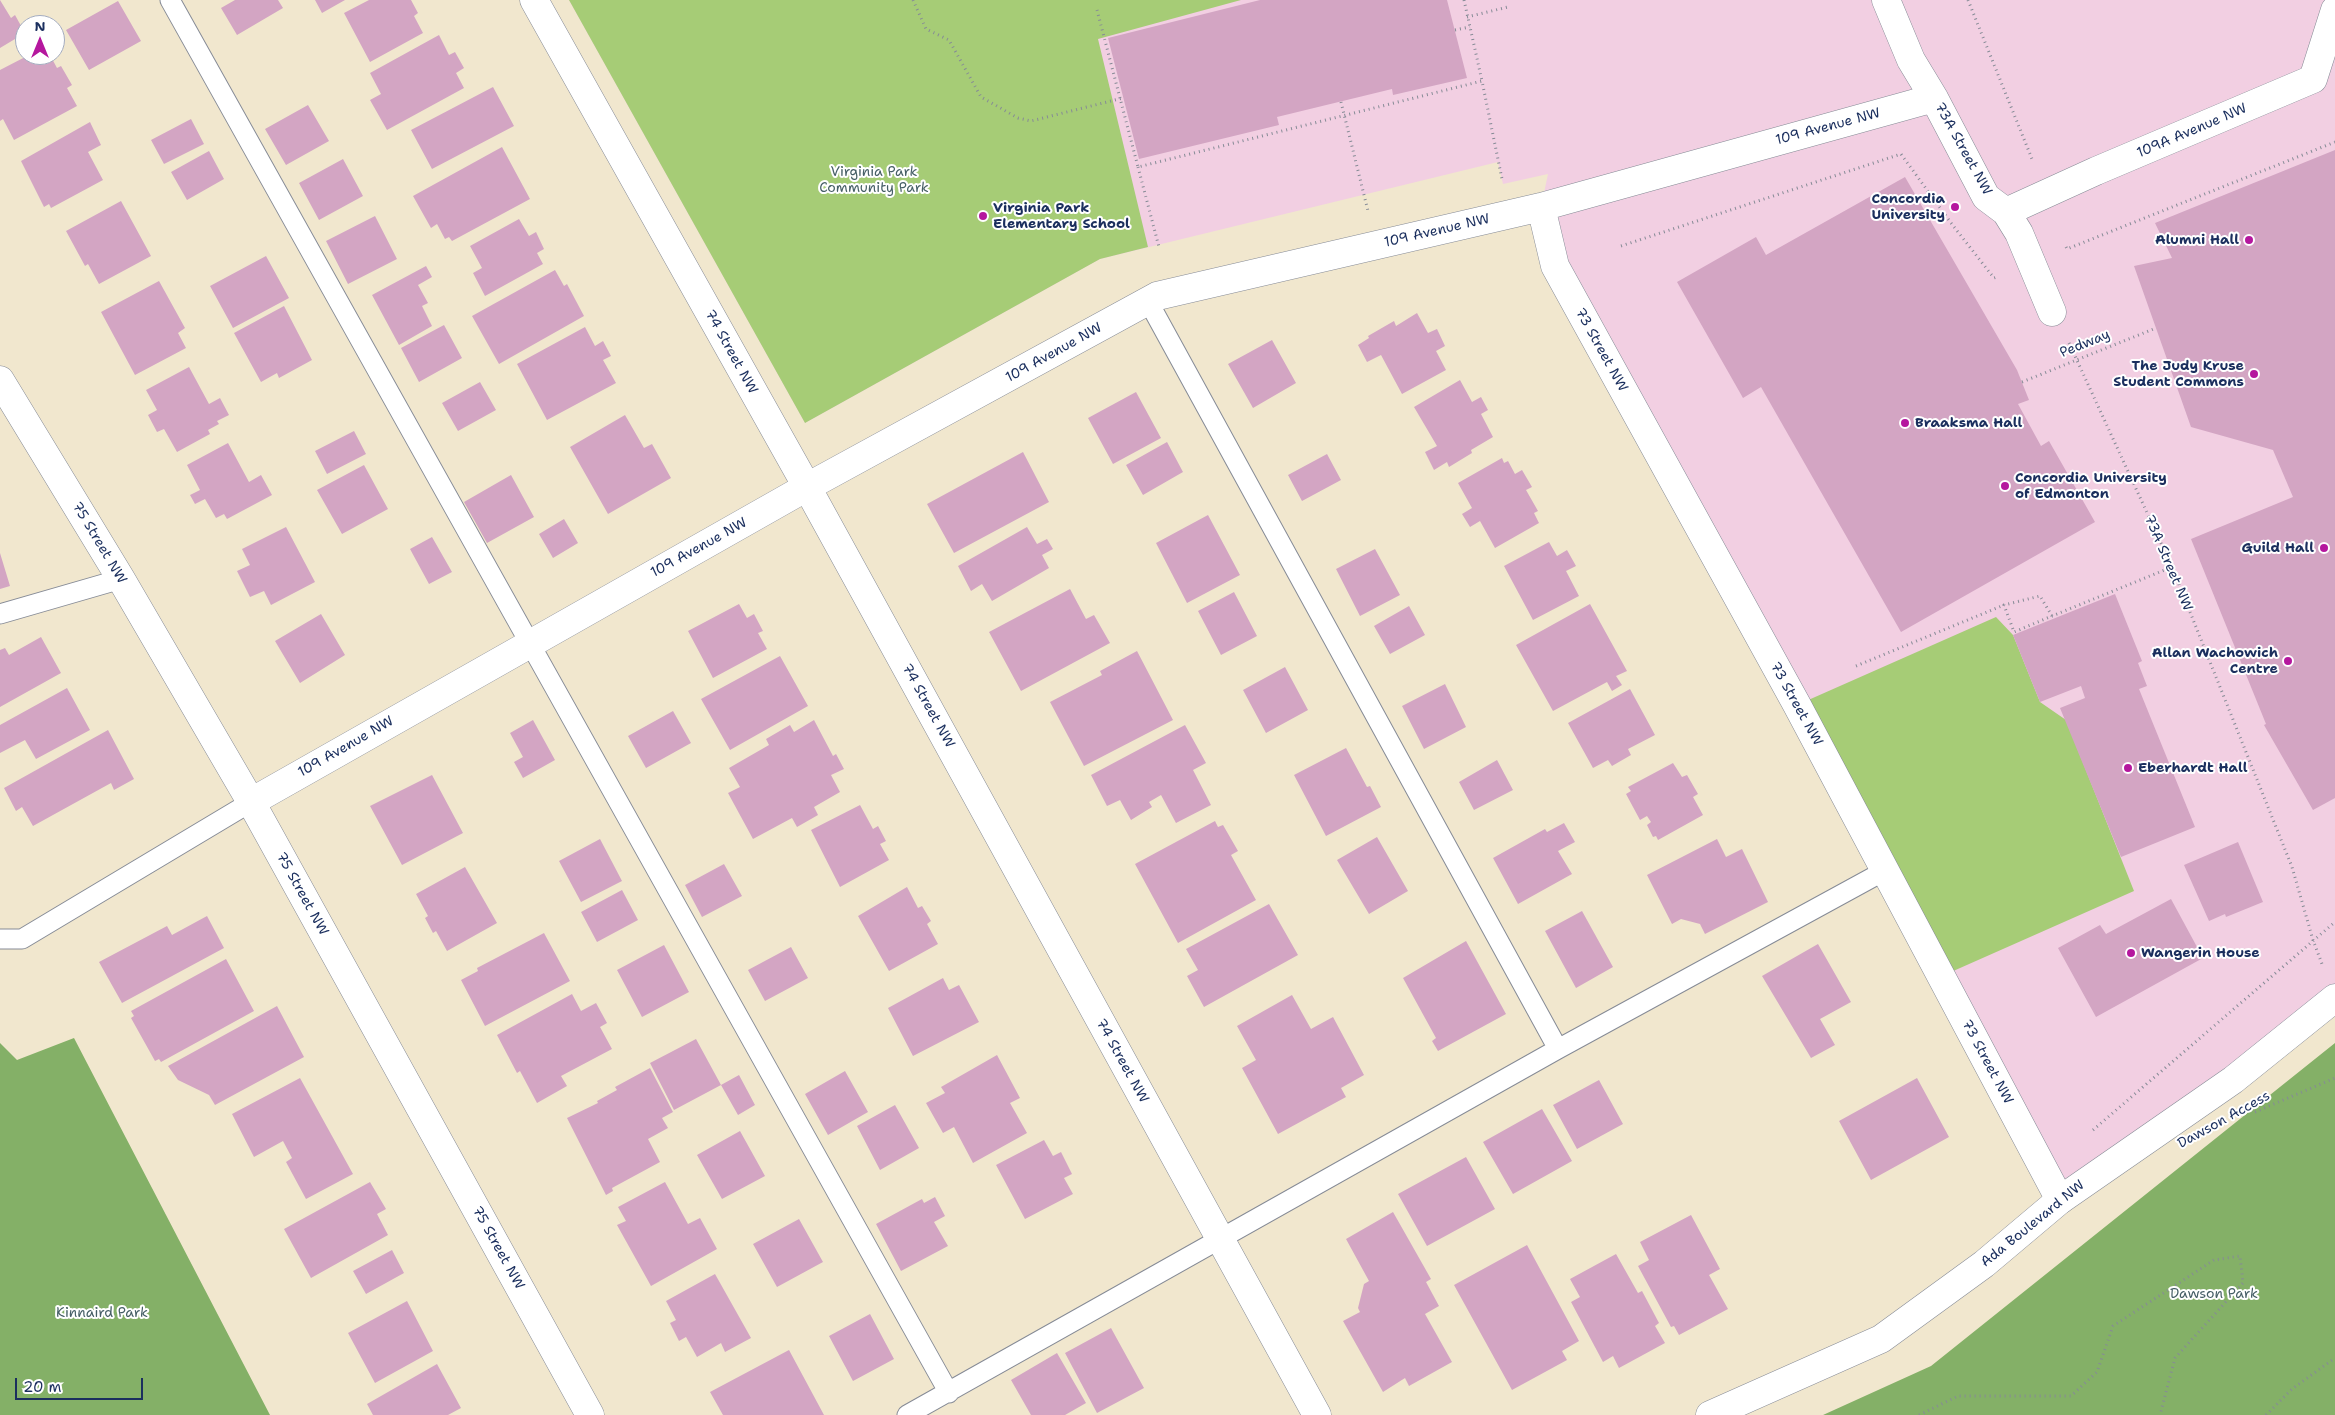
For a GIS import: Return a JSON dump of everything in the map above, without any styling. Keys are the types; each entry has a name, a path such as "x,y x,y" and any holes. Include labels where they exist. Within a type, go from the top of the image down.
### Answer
{"street":[{"name":"74 Street NW","path":"534,0 807,487 1316,1415"},
{"name":"73A Street NW","path":"1886,0 1911,60 1934,98 1986,196 2006,212 2019,233 2052,312"},
{"name":"109A Avenue NW","path":"2006,212 2312,79 2335,10"},
{"name":"109 Avenue NW","path":"251,802 807,487 1157,296 1511,214 1934,98"},
{"name":"73 Street NW","path":"1540,206 1554,266 1797,705 2060,1200"},
{"name":"75 Street NW","path":"0,380 121,579 251,802 590,1415"},
{"name":"Ada Boulevard NW","path":"1710,1415 1881,1339 1984,1264 2060,1200 2233,1080 2335,998"}],"lane":[{"path":"170,0 949,1393"},
{"path":"1148,301 1558,1049"},
{"path":"0,614 121,579"},
{"path":"0,939 22,939 251,802"},
{"path":"907,1415 1558,1049 1886,870"}],"path":[{"path":"913,0 926,29 949,40 981,97 1018,118 1031,121 1040,117 1122,99"},
{"path":"1464,0 1511,214"},
{"path":"1968,0 2067,249"},
{"path":"1467,17 1508,7"},
{"path":"1097,10 1122,99 1159,247"},
{"path":"1455,30 1470,27"},
{"path":"1138,167 1482,81"},
{"path":"1341,102 1376,246"},
{"path":"1621,246 1901,154 1994,278 2335,142"},
{"name":"73A Street NW","path":"2052,312 2066,336 2172,567 2292,867 2312,940 2325,971"},
{"name":"Pedway","path":"2022,382 2156,328"},
{"path":"2004,605 2014,632 2172,567"},
{"path":"1856,666 2004,605 2040,596 2052,616"},
{"path":"2109,1166 2092,1130 2335,922"},
{"name":"Dawson Access","path":"2248,1116 2335,1078"},
{"path":"1919,1415 1958,1396 2071,1396 2097,1372 2114,1326 2214,1260 2240,1256 2243,1283 2175,1358 2160,1415"},
{"path":"2266,1415 2292,1389 2335,1358"}],"shaded area":[{"name":"Concordia University of Edmonton","path":"569,0 2335,0 2335,998 2060,1200 1555,266 1541,207 1548,174 1503,184 1498,162 1100,259 805,423"}],"green space":[{"name":"Virginia Park Community Park","path":"569,0 1241,0 1098,39 1148,247 1100,259 805,423"},
{"path":"1996,617 2013,635 2040,702 2066,720 2134,891 1942,976 1797,705"},
{"name":"Kinnaird Park","path":"74,1038 270,1415 0,1415 0,1043 17,1060"},
{"name":"Dawson Park","path":"2335,1043 2335,1415 1823,1415 1931,1366"}],"building":[{"path":"0,0 11,18 15,15 15,39 0,48"},
{"path":"235,0 278,0 283,8 237,35 221,8"},
{"path":"315,0 345,0 322,13"},
{"path":"369,0 411,0 418,13 414,16 423,33 370,62 344,13"},
{"path":"1260,0 1447,0 1467,78 1393,95 1392,89 1277,117 1279,125 1139,159 1108,38"},
{"path":"118,1 141,41 89,70 66,30"},
{"path":"439,35 449,55 455,52 464,68 456,73 464,88 387,130 370,100 381,94 370,73"},
{"path":"15,62 15,65 55,65 57,68 61,66 72,85 67,88 77,106 14,140 3,119 0,121 0,70"},
{"path":"493,87 514,126 432,169 411,130"},
{"path":"308,105 329,141 286,165 265,129"},
{"path":"191,119 204,144 164,164 151,140"},
{"path":"90,122 101,145 88,152 103,180 51,208 49,204 44,207 21,161"},
{"path":"502,147 530,199 452,241 449,237 445,239 437,224 431,228 413,196"},
{"path":"2335,150 2335,798 2313,810 2264,725 2266,724 2191,539 2293,497 2273,450 2191,427 2134,266 2172,258 2155,223"},
{"path":"209,151 224,179 187,200 171,172"},
{"path":"343,159 363,196 319,220 299,183"},
{"name":"Concordia University of Edmonton","path":"1905,177 2017,370 2029,400 2018,404 2041,446 2049,441 2095,522 1901,632 1761,387 1743,398 1677,282 1756,237 1766,255"},
{"path":"121,201 151,256 99,284 88,264 85,266 66,231"},
{"path":"375,216 397,259 348,284 326,241"},
{"path":"519,219 529,236 536,232 544,249 537,253 543,264 485,296 473,273 482,268 470,246"},
{"path":"266,256 289,298 233,328 210,286"},
{"path":"426,266 432,277 418,285 428,303 422,306 432,326 399,345 372,295"},
{"path":"555,270 564,286 567,284 584,316 499,364 472,316"},
{"path":"159,281 185,328 178,333 186,348 135,375 101,312"},
{"path":"284,306 312,360 279,378 277,373 261,382 234,333"},
{"path":"1417,313 1428,333 1437,329 1445,346 1436,351 1446,370 1402,394 1381,355 1367,362 1358,345 1369,338 1368,336 1394,321 1396,326"},
{"path":"444,325 462,358 419,382 401,348"},
{"path":"585,327 595,346 603,341 611,356 603,360 616,383 547,420 517,364"},
{"path":"1272,340 1296,383 1253,408 1228,364"},
{"path":"189,367 209,404 220,398 229,415 217,421 219,424 208,430 210,434 177,452 164,429 157,432 148,415 157,410 146,390"},
{"path":"1460,380 1472,402 1481,397 1488,410 1481,414 1493,437 1471,450 1472,453 1449,467 1447,462 1434,470 1425,452 1437,446 1414,407"},
{"path":"480,382 496,410 458,431 442,403"},
{"path":"1136,392 1161,438 1113,464 1088,418"},
{"path":"625,415 644,448 652,444 671,478 608,514 570,447"},
{"path":"354,431 366,454 327,474 315,451"},
{"path":"1167,442 1183,472 1143,495 1126,465"},
{"path":"228,443 249,482 261,475 272,495 227,519 224,514 216,518 205,499 195,504 190,495 200,490 187,465"},
{"path":"1023,452 1049,502 954,553 927,504"},
{"path":"1327,454 1341,480 1302,501 1288,475"},
{"path":"1502,458 1504,463 1508,461 1515,474 1522,470 1532,487 1526,490 1538,511 1534,513 1539,523 1495,548 1480,521 1470,527 1462,514 1472,508 1458,483"},
{"path":"364,465 388,509 342,534 317,490"},
{"path":"511,475 534,517 487,543 464,502"},
{"path":"1208,515 1240,575 1187,603 1156,543"},
{"path":"564,519 578,543 553,558 539,534"},
{"path":"286,527 315,582 271,605 264,591 250,597 237,571 250,565 242,549"},
{"path":"1027,527 1037,544 1047,539 1053,549 1042,555 1049,568 992,601 982,584 971,591 958,566"},
{"path":"432,537 452,572 429,584 410,549"},
{"path":"1549,542 1557,556 1567,550 1576,566 1566,571 1579,596 1533,620 1504,566"},
{"path":"1375,549 1400,595 1360,616 1336,569"},
{"path":"0,553 10,586 0,589"},
{"path":"1070,589 1086,619 1094,615 1110,643 1021,691 989,632"},
{"path":"1234,592 1257,636 1221,655 1198,611"},
{"name":"Eberhardt Hall","path":"2115,594 2142,661 2138,663 2147,686 2139,689 2195,827 2121,857 2060,708 2085,698 2081,686 2040,702 2013,635"},
{"path":"739,604 747,618 754,614 763,631 758,633 767,649 713,678 688,631"},
{"path":"1590,604 1627,671 1616,676 1622,685 1612,691 1607,682 1553,711 1516,645"},
{"path":"1409,606 1425,635 1390,654 1374,626"},
{"path":"321,614 345,655 300,683 275,641"},
{"path":"41,637 61,673 0,707 0,650 5,648 9,655"},
{"path":"1137,651 1173,720 1084,766 1050,702 1102,675 1100,671"},
{"path":"780,656 808,706 730,750 701,699"},
{"path":"1285,667 1308,710 1266,733 1243,690"},
{"path":"1445,684 1466,727 1424,749 1402,706"},
{"path":"67,688 90,730 36,759 25,740 0,753 0,725"},
{"path":"1630,689 1655,735 1628,749 1631,755 1612,766 1608,760 1593,768 1568,723"},
{"path":"673,711 691,743 646,768 628,736"},
{"path":"533,720 555,760 523,778 514,762 523,757 510,733"},
{"path":"814,720 833,756 836,754 844,769 831,775 840,792 814,807 818,815 797,827 792,818 753,839 728,793 740,787 729,768 769,745 766,739 790,725 794,732"},
{"path":"1185,725 1206,763 1193,770 1211,805 1176,823 1161,795 1149,802 1152,807 1131,820 1120,800 1107,806 1091,775"},
{"path":"108,730 134,779 114,790 111,783 33,826 22,807 16,811 4,788"},
{"path":"1346,748 1367,787 1370,786 1381,807 1326,836 1294,775"},
{"path":"1497,760 1513,790 1474,810 1459,782"},
{"path":"1673,763 1682,777 1687,775 1698,794 1693,797 1703,815 1658,840 1656,836 1653,837 1647,825 1651,822 1647,816 1640,820 1626,794 1631,791 1628,787"},
{"path":"432,775 463,833 402,865 370,806"},
{"path":"860,805 873,829 878,826 886,841 880,844 889,860 840,887 811,830"},
{"path":"1215,821 1218,827 1223,825 1238,851 1231,855 1256,900 1178,943 1135,864"},
{"path":"1564,823 1575,842 1558,851 1572,874 1518,904 1493,858 1545,829 1547,832"},
{"path":"1377,837 1408,891 1369,914 1337,860"},
{"path":"600,839 622,881 581,902 559,861"},
{"path":"1717,839 1726,857 1742,849 1768,902 1705,934 1700,924 1681,919 1672,924 1647,875"},
{"path":"2238,842 2263,902 2226,917 2225,914 2209,921 2184,865"},
{"path":"724,864 742,896 702,917 685,885"},
{"path":"465,867 497,923 447,951 436,931 433,933 425,918 428,916 416,894"},
{"path":"907,887 918,908 922,906 931,921 927,924 938,944 889,971 858,916"},
{"path":"622,890 638,920 597,942 581,912"},
{"name":"Wangerin House","path":"2171,899 2203,958 2096,1017 2058,948 2100,925 2106,934"},
{"path":"1269,904 1298,955 1204,1007 1187,976 1198,970 1186,949"},
{"path":"1582,911 1613,967 1576,988 1545,931"},
{"path":"207,916 224,948 122,1003 99,962 167,926 172,935"},
{"path":"544,933 570,981 485,1026 461,980 478,971 477,968"},
{"path":"1466,941 1506,1014 1438,1051 1432,1041 1436,1038 1403,978"},
{"path":"1818,944 1851,1002 1820,1019 1835,1045 1811,1058 1762,976"},
{"path":"664,945 689,992 642,1017 617,970"},
{"path":"791,947 808,978 765,1001 748,970"},
{"path":"226,959 254,1011 161,1062 159,1059 155,1061 131,1018 134,1016 131,1011"},
{"path":"943,978 949,990 959,985 979,1022 913,1056 888,1008"},
{"path":"572,994 581,1011 596,1003 607,1023 600,1027 612,1049 561,1076 567,1086 537,1103 520,1071 517,1073 497,1035"},
{"path":"1292,995 1311,1029 1333,1017 1364,1075 1341,1088 1346,1097 1278,1134 1242,1068 1256,1060 1237,1026"},
{"path":"277,1006 304,1057 215,1105 209,1095 178,1080 168,1066"},
{"path":"696,1039 721,1085 674,1110 650,1063"},
{"path":"997,1055 1020,1098 1010,1103 1027,1133 973,1163 954,1127 943,1133 926,1103 945,1093 941,1087"},
{"path":"650,1068 673,1112 662,1118 668,1128 648,1139 660,1162 612,1188 613,1191 606,1195 567,1118 598,1103 597,1101 617,1090 615,1087"},
{"path":"845,1071 868,1112 828,1135 805,1094"},
{"path":"739,1075 755,1105 738,1115 721,1085"},
{"path":"300,1078 353,1174 306,1199 286,1162 292,1158 283,1141 254,1157 232,1114"},
{"path":"1917,1078 1949,1137 1871,1180 1839,1121"},
{"path":"1599,1080 1623,1124 1577,1149 1553,1105"},
{"path":"895,1105 919,1148 880,1170 857,1126"},
{"path":"1542,1109 1572,1161 1513,1194 1483,1142"},
{"path":"740,1131 765,1176 722,1199 697,1155"},
{"path":"1044,1140 1053,1156 1061,1152 1072,1174 1064,1178 1073,1194 1025,1219 996,1165"},
{"path":"1466,1157 1495,1209 1427,1246 1398,1194"},
{"path":"370,1182 386,1209 377,1214 388,1235 311,1278 284,1229"},
{"path":"665,1182 688,1224 700,1218 717,1249 651,1286 617,1225 626,1221 618,1207"},
{"path":"935,1197 945,1216 934,1222 948,1246 901,1271 876,1224 922,1199 924,1203"},
{"path":"1393,1212 1431,1279 1426,1282 1439,1306 1425,1314 1452,1362 1409,1386 1405,1378 1383,1392 1343,1321 1360,1312 1358,1308 1364,1284 1369,1281 1346,1239"},
{"path":"1691,1215 1720,1269 1709,1275 1728,1309 1679,1335 1674,1326 1671,1327 1638,1266 1649,1260 1640,1242"},
{"path":"799,1219 823,1262 777,1287 753,1244"},
{"path":"1527,1245 1579,1341 1562,1351 1567,1360 1512,1390 1454,1285"},
{"path":"392,1250 404,1273 366,1294 353,1271"},
{"path":"1616,1254 1638,1293 1642,1291 1659,1323 1655,1326 1665,1343 1619,1368 1613,1356 1603,1362 1571,1302 1580,1297 1570,1279"},
{"path":"715,1274 751,1338 725,1352 721,1343 697,1357 686,1337 679,1341 670,1323 676,1320 666,1301"},
{"path":"407,1301 433,1351 375,1383 348,1333"},
{"path":"870,1314 894,1359 853,1381 829,1336"},
{"path":"1111,1328 1144,1388 1097,1413 1065,1353"},
{"path":"789,1350 824,1415 723,1415 710,1392"},
{"path":"1057,1353 1086,1403 1065,1415 1031,1415 1011,1380"},
{"path":"437,1364 461,1408 448,1415 373,1415 367,1404"}],"place":[{"name":"Concordia University","path":"1955,207"},
{"name":"Virginia Park Elementary School","path":"983,216"},
{"name":"Alumni Hall","path":"2249,240"},
{"name":"The Judy Kruse Student Commons","path":"2254,374"},
{"name":"Braaksma Hall","path":"1905,423"},
{"name":"Concordia University of Edmonton","path":"2005,486"},
{"name":"Guild Hall","path":"2324,548"},
{"name":"Allan Wachowich Centre","path":"2288,661"},
{"name":"Eberhardt Hall","path":"2128,768"},
{"name":"Wangerin House","path":"2131,953"}]}
